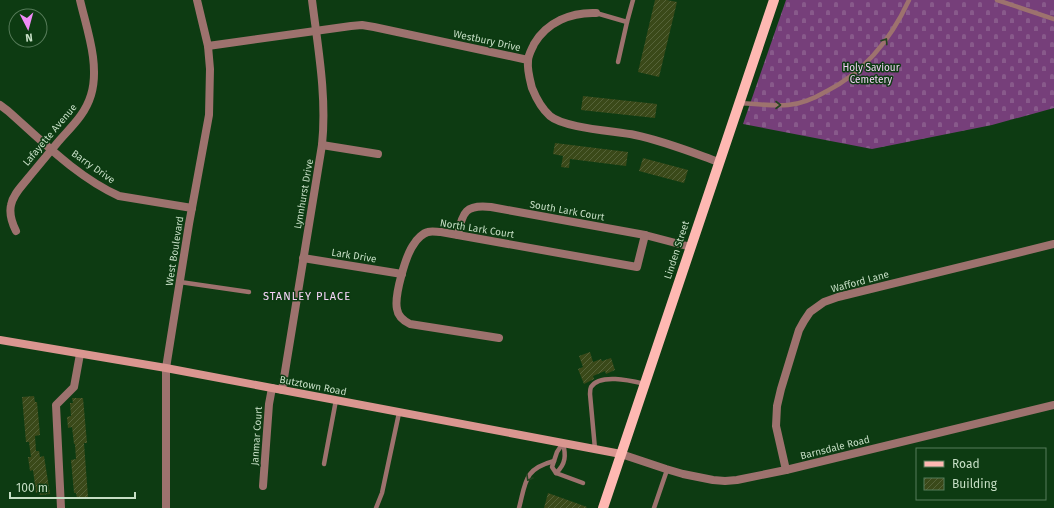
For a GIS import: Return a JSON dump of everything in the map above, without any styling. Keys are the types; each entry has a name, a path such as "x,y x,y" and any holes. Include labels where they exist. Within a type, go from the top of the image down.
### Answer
{"main road":[{"name":"Linden Street","path":"603,508 774,0"}],"street":[{"name":"Lafayette Avenue","path":"16,231 10,216 10,206 12,200 18,189 82,115 87,106 93,85 93,58 80,0"},
{"name":"West Boulevard","path":"166,508 166,368 209,115 210,69 208,46 198,0"},
{"name":"Lynnhurst Drive","path":"282,390 324,126 323,93 312,0"},
{"path":"528,60 536,40 555,22 571,15 596,13"},
{"name":"Westbury Drive","path":"208,46 351,26 374,26 528,60 529,74 534,93 540,105 551,117 571,124 635,135 660,141 719,162"},
{"name":"Barry Drive","path":"0,105 52,149 108,191 119,196 192,208"},
{"path":"322,145 378,154"},
{"name":"South Lark Court","path":"458,235 462,217 470,208 479,206 644,235 691,247"},
{"name":"North Lark Court","path":"499,338 410,324 400,317 396,304 402,274 414,243 424,234 428,232 441,232 637,267 644,235"},
{"name":"Wafford Lane","path":"786,470 776,426 777,406 780,389 799,330 810,312 824,302 838,298 1054,244"},
{"name":"Lark Drive","path":"303,258 402,274"},
{"name":"Butztown Road","path":"0,340 166,368 621,454"},
{"path":"61,508 56,405 74,386 80,354"},
{"name":"Janmar Court","path":"264,486 269,404 272,388"},
{"name":"Barnsdale Road","path":"621,454 667,470 725,481 786,470 1054,405"}],"lane":[{"path":"618,62 633,0"},
{"path":"739,103 788,105 810,100 835,87 858,71 882,46 902,16 909,0"},
{"path":"997,0 1054,19"},
{"path":"596,13 627,22"},
{"path":"180,282 249,292"},
{"path":"595,449 590,394 591,387 599,381 609,379 626,380 645,384"},
{"path":"324,464 336,400"},
{"path":"376,508 382,493 399,413"},
{"path":"562,443 557,452 552,468 556,473 583,483"},
{"path":"556,473 561,468 565,453 562,443"},
{"path":"519,508 526,481 530,473 543,464 554,461"},
{"path":"654,508 667,470"}],"green space":[{"name":"Holy Saviour Cemetery","path":"786,0 1054,0 1054,108 992,125 872,149 743,124"}],"building":[{"path":"655,0 677,2 659,77 638,72"},
{"path":"583,96 657,104 655,118 581,110"},
{"path":"555,143 628,152 626,166 570,159 569,168 561,167 563,156 553,154"},
{"path":"643,158 688,170 684,183 639,171"},
{"path":"590,352 593,362 611,358 615,370 606,374 605,371 593,376 594,379 584,384 578,369 583,367 579,356"},
{"path":"34,396 35,402 37,402 40,435 35,436 36,451 39,451 40,457 44,456 50,494 40,495 39,492 36,493 33,470 30,471 28,457 31,457 29,442 26,442 22,397"},
{"path":"72,398 83,398 87,443 84,443 88,497 77,498 76,493 74,493 71,460 76,459 75,444 72,427 68,428 67,417 71,416 70,403 73,403"},
{"path":"548,493 587,507 544,508"}],"district":[{"name":"STANLEY PLACE","path":"307,296"}]}
